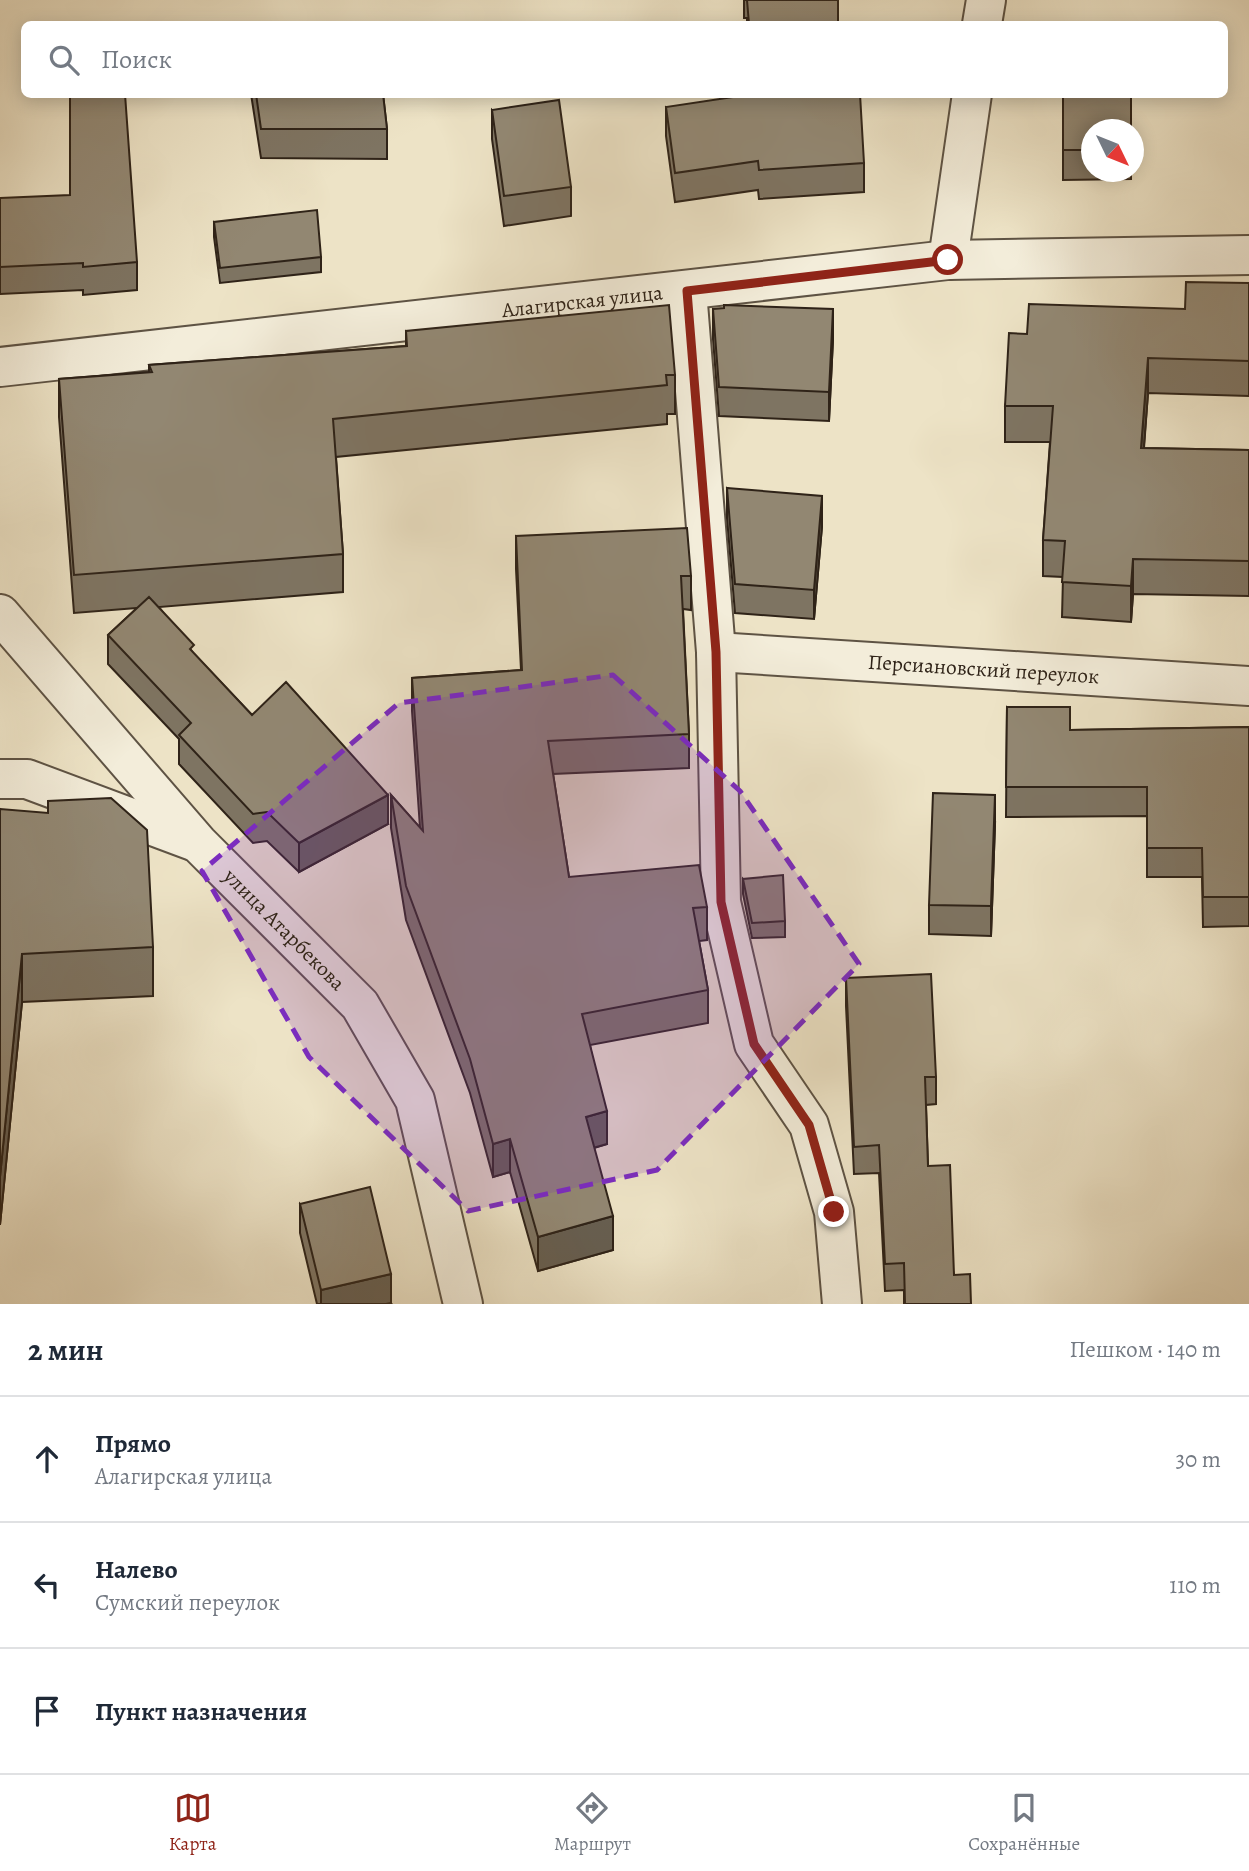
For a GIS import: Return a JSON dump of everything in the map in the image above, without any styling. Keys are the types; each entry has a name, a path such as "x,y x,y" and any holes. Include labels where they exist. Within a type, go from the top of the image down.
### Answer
{"street":[{"path":"982,21 986,0"},
{"path":"948,260 971,98"},
{"name":"Алагирская улица","path":"0,367 948,260 1249,255"},
{"path":"687,291 716,652 721,902 754,1044 809,1125 834,1212 842,1304"},
{"name":"улица Атарбекова","path":"0,614 198,843 360,1005 415,1100 463,1304"},
{"name":"Персиановский переулок","path":"716,652 1249,686"},
{"path":"0,779 27,779 198,843"}],"highlighted area":[{"path":"613,675 740,791 859,964 657,1170 468,1211 309,1057 202,871 399,703"}],"building":[{"path":"747,0 838,0 838,21 749,21"},
{"path":"70,98 125,98 137,262 83,267 83,263 0,267 0,198 70,195"},
{"path":"257,98 383,98 387,129 261,129"},
{"path":"726,98 860,98 864,163 759,170 758,161 675,173 666,107"},
{"path":"1063,98 1131,98 1131,119 1081,119 1081,150 1063,150"},
{"path":"559,100 571,187 504,196 492,110"},
{"path":"317,210 321,257 220,268 214,222"},
{"path":"1186,282 1249,283 1249,361 1148,358 1141,448 1249,450 1249,561 1133,559 1131,586 1062,582 1065,541 1043,540 1053,406 1005,406 1009,333 1027,334 1029,304 1185,309"},
{"path":"669,305 675,375 666,375 667,385 333,419 343,554 74,575 59,379 152,372 149,365 407,346 406,331"},
{"path":"724,305 833,309 829,392 719,387 713,309 724,308"},
{"path":"727,488 822,496 814,590 735,584"},
{"path":"687,528 691,576 681,576 689,734 548,741 569,877 699,865 707,907 693,908 708,990 582,1014 607,1111 586,1117 613,1216 538,1237 510,1139 493,1144 470,1059 406,886 391,795 423,831 412,678 522,670 516,536"},
{"path":"149,597 194,645 190,649 252,715 286,682 388,795 299,843 267,812 253,814 179,735 191,723 108,635"},
{"path":"1007,707 1070,707 1070,730 1249,727 1249,897 1203,897 1202,848 1147,848 1147,787 1006,787"},
{"path":"933,793 995,795 991,906 929,905"},
{"path":"111,798 147,830 153,947 22,954 0,1177 0,809 48,813 48,801"},
{"path":"783,875 785,921 752,923 743,879"},
{"path":"931,974 936,1077 925,1077 928,1166 950,1165 954,1275 970,1274 971,1304 905,1304 904,1263 885,1264 879,1145 854,1147 846,978"},
{"path":"370,1187 391,1274 321,1290 300,1204"}],"route":[{"path":"834,1212 809,1125 754,1044 721,902 716,652 687,291 948,260"}]}
